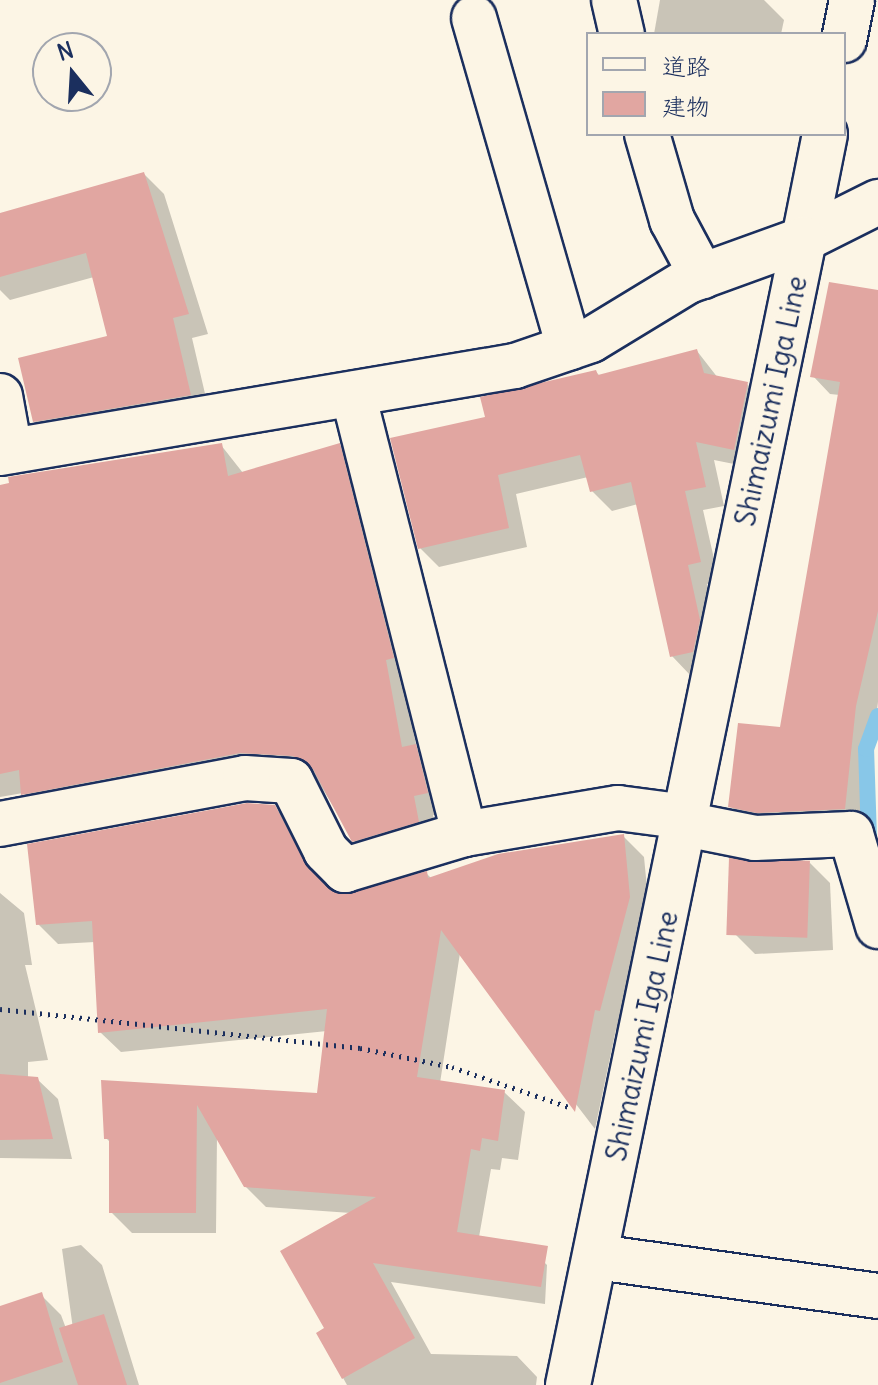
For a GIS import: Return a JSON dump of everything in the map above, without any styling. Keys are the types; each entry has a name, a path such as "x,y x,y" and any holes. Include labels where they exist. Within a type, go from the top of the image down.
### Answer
{"main road":[{"path":"614,0 622,32"},
{"path":"846,32 852,0"},
{"path":"474,18 569,348"},
{"path":"648,136 672,220 702,276"},
{"path":"804,239 825,136"},
{"path":"804,239 878,202"},
{"name":"Shimaizumi Iga Line","path":"5,452 515,366 569,348 702,276 804,239"},
{"name":"Shimaizumi Iga Line","path":"568,1385 597,1257 804,239"},
{"path":"353,394 464,834"},
{"path":"0,396 5,452"},
{"path":"0,824 245,778 291,781 326,851 345,870 464,834 618,808 755,838 851,834 878,926"},
{"path":"597,1257 878,1296"}],"path":[{"path":"0,1009 360,1048 452,1067 569,1107"}],"building":[{"path":"144,172 189,314 173,318 191,395 33,422 18,358 107,336 86,253 0,277 0,213"},
{"path":"829,282 878,290 878,611 856,706 845,809 757,813 728,807 738,723 780,727 840,382 810,377"},
{"path":"697,349 704,373 748,382 734,450 696,442 706,487 685,491 701,562 688,565 700,620 693,652 670,657 631,482 590,492 580,455 498,475 509,528 418,549 390,438 485,417 480,397 596,370 598,375"},
{"path":"222,443 228,476 340,443 394,658 386,660 402,747 416,744 428,793 414,796 419,822 352,842 313,769 293,756 240,753 21,795 19,770 0,774 0,485 9,483 8,477"},
{"path":"247,803 275,805 308,868 340,894 427,871 428,878 498,854 624,834 630,897 600,1011 595,1010 575,1112 441,930 417,1077 505,1090 498,1141 482,1138 480,1151 471,1149 457,1232 548,1246 541,1287 373,1263 415,1338 342,1379 316,1333 324,1328 280,1251 376,1197 244,1187 197,1105 196,1213 109,1213 109,1139 104,1139 101,1080 317,1093 327,1009 98,1033 92,921 36,925 27,844"},
{"path":"729,858 810,861 807,938 726,935"},
{"path":"0,1074 38,1077 53,1139 0,1140"},
{"path":"42,1292 63,1362 0,1383 0,1306"},
{"path":"104,1314 127,1385 78,1385 59,1328"}],"waterway":[{"path":"869,838 866,749 878,716"}]}
